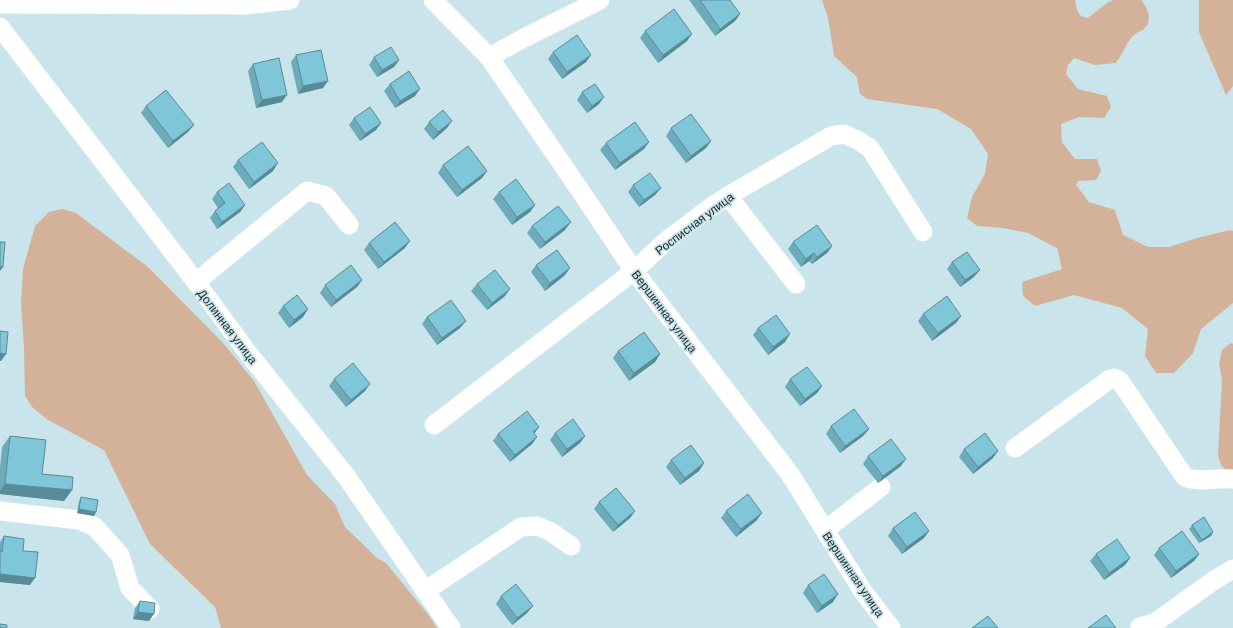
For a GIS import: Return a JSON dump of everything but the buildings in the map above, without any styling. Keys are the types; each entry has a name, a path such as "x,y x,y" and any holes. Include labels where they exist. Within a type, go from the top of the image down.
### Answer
{"street":[{"path":"0,4 246,5 290,0"},
{"name":"Вершинная улица","path":"433,0 489,57 582,192 634,271 790,474 862,590 891,628"},
{"path":"489,57 600,0"},
{"name":"Долинная улица","path":"0,27 196,282 248,353 346,476 451,628"},
{"name":"Росписная улица","path":"434,425 634,271 666,241 728,196 831,136 844,134 870,148 923,232"},
{"path":"196,282 307,191 326,196 349,225"},
{"path":"728,196 796,284"},
{"path":"1015,448 1110,379 1114,378 1120,381 1184,476 1195,481 1216,478 1233,479"},
{"path":"825,530 881,487"},
{"path":"0,511 79,520 95,527 120,555 130,588 150,609"},
{"path":"425,591 521,527 537,526 551,532 571,546"},
{"path":"1140,627 1160,619 1213,581 1233,569"}],"shaded area":[{"path":"822,0 1075,0 1080,14 1088,18 1108,2 1114,0 1141,0 1146,7 1149,18 1147,26 1131,38 1116,63 1095,65 1074,58 1068,65 1066,74 1078,89 1107,96 1111,107 1104,118 1079,117 1061,124 1062,142 1075,159 1097,159 1101,171 1096,180 1078,181 1076,185 1089,202 1115,210 1123,235 1148,247 1169,247 1197,238 1230,230 1233,231 1233,303 1201,329 1193,353 1174,373 1156,373 1145,356 1148,329 1122,308 1074,295 1035,306 1023,296 1022,282 1062,269 1057,248 1028,233 1003,228 977,226 967,218 972,197 985,174 988,154 971,129 937,109 867,99 860,94 857,77 834,56 828,18"},
{"path":"1199,0 1233,0 1233,86 1226,95 1199,32"},
{"path":"63,209 76,213 148,267 224,344 254,381 307,475 335,504 345,527 377,558 386,563 430,617 437,628 221,628 215,607 150,544 104,450 48,420 33,408 25,396 21,303 23,269 35,226 49,212"},
{"path":"1231,343 1233,344 1233,472 1226,470 1222,466 1218,454 1222,380 1219,363 1222,350"}]}
